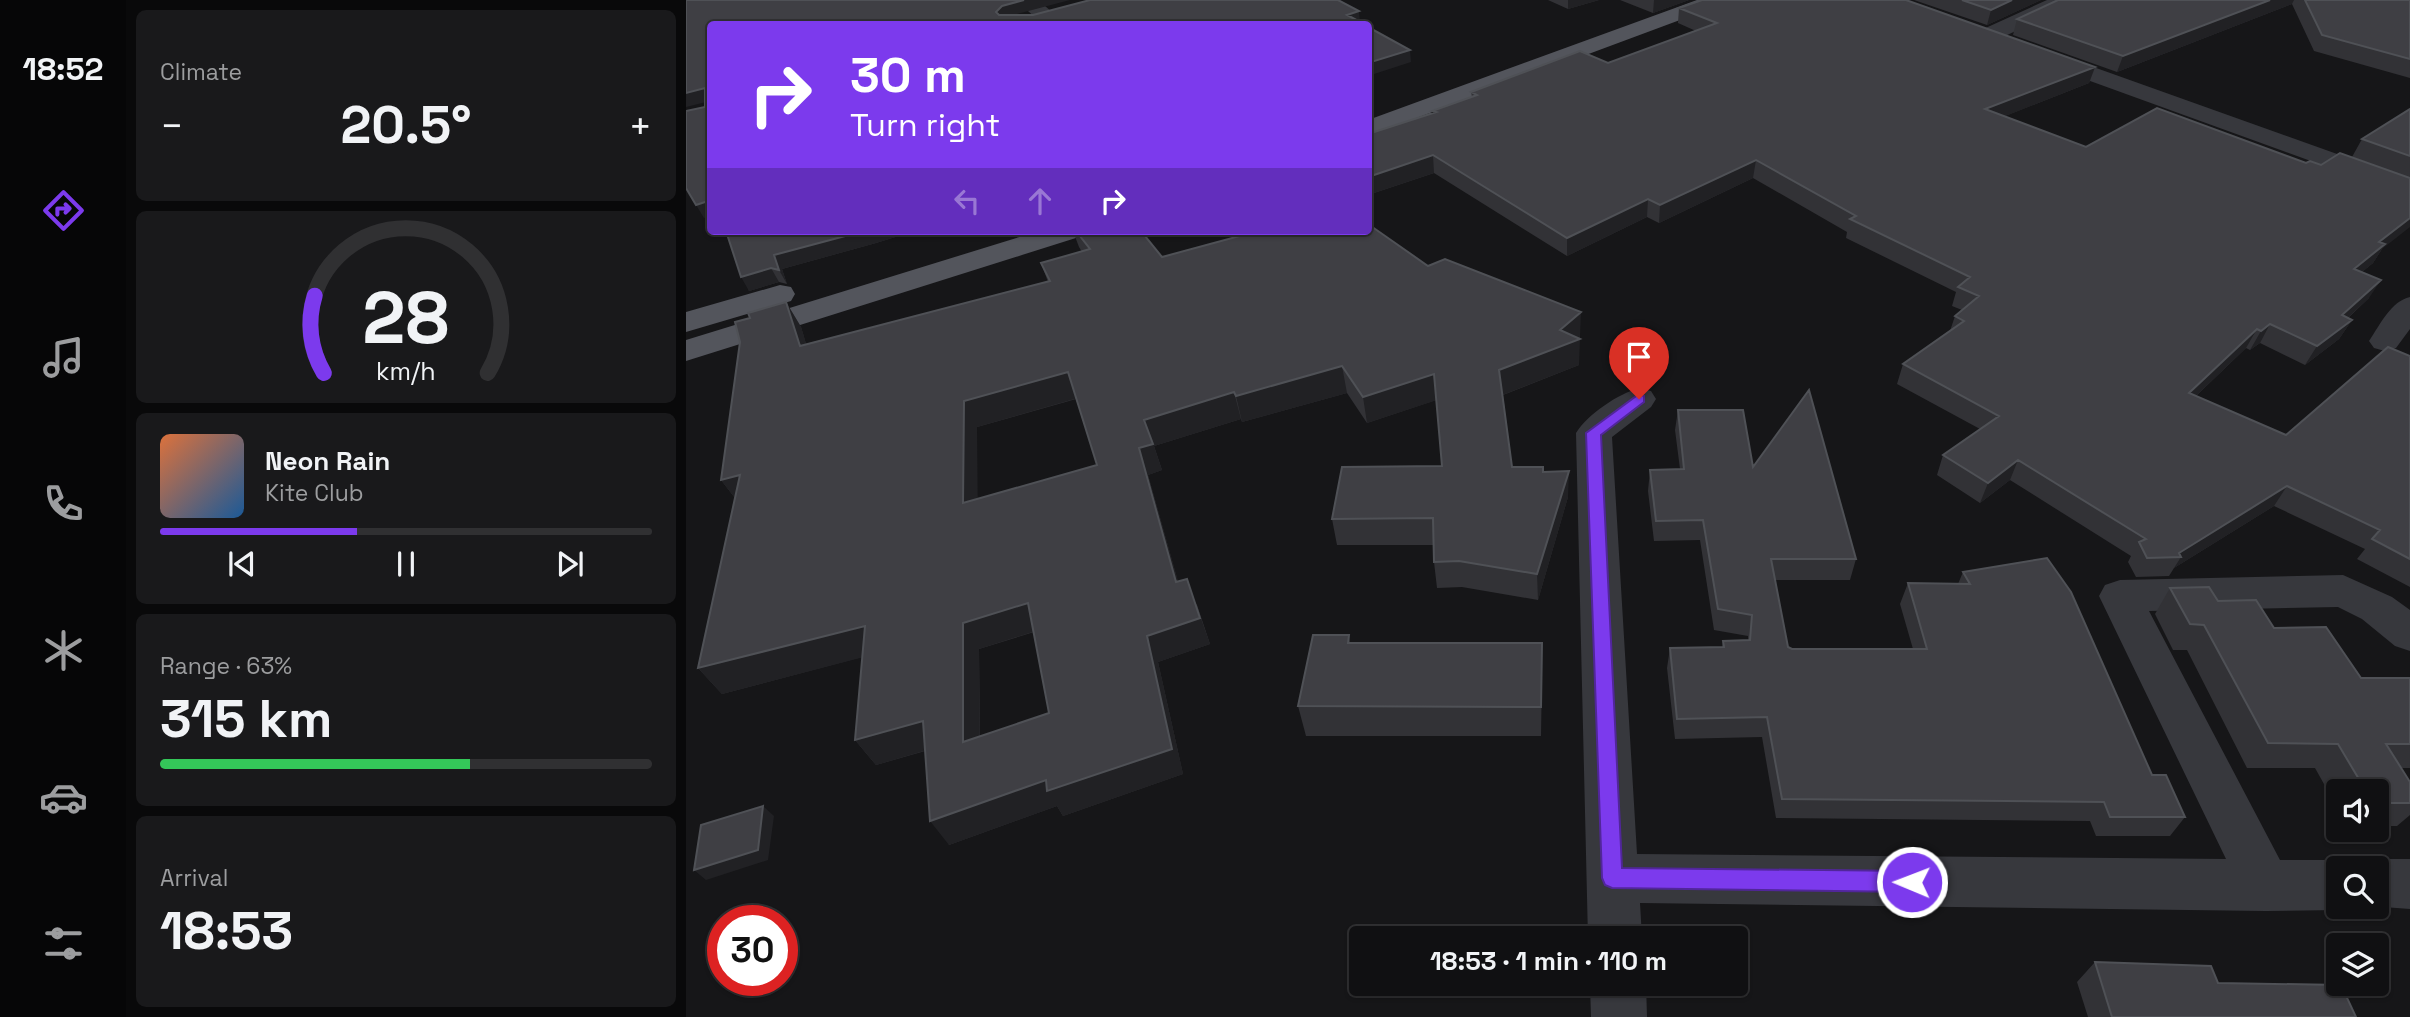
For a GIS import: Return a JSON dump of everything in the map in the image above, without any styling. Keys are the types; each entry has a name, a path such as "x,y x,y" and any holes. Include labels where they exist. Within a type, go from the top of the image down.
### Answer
{"main road":[{"path":"1372,106 1665,0"},
{"path":"1372,128 1716,0"},
{"path":"686,323 973,235"},
{"path":"686,351 1056,235"}],"street":[{"path":"1025,0 1056,16"},
{"path":"1987,36 2064,0"},
{"path":"1029,21 1056,16"},
{"path":"1961,27 2410,189"},
{"path":"2385,341 2410,306"},
{"path":"1614,926 1594,433 1639,399"},
{"path":"2266,886 2120,596 2343,591 2377,608 2410,634"},
{"path":"1612,878 2326,885"},
{"path":"2389,884 2410,884"},
{"path":"1618,996 1619,1017"}],"building":[{"path":"686,0 1024,0 1002,6 996,12 999,15 1033,15 1090,0 1338,0 1359,11 1347,15 1358,21 707,21 707,201 696,205 686,188 686,111 705,107 705,88 686,93"},
{"path":"1702,0 1906,0 2095,67 1985,109 2086,147 2157,108 2306,163 2310,161 2321,165 2340,153 2410,178 2410,218 2379,242 2385,244 2354,269 2381,280 2342,315 2352,320 2317,346 2270,324 2261,331 2257,329 2189,393 2286,435 2388,347 2410,356 2410,559 2372,539 2380,530 2287,486 2179,553 2181,557 2147,558 2139,542 2146,539 2018,460 1988,483 1943,455 1999,416 1903,364 1964,321 1955,316 1979,296 1958,287 1970,277 1850,219 1856,216 1756,160 1660,205 1648,199 1567,238 1433,155 1372,176 1372,133 1436,112 1432,111 1477,95 1471,92 1580,51 1608,63 1717,23 1679,8"},
{"path":"1962,0 2012,0 1991,10"},
{"path":"2058,0 2270,0 2123,56 2017,19"},
{"path":"2305,0 2410,0 2410,59 2322,35"},
{"path":"1372,29 1410,50 1372,62"},
{"path":"2410,109 2410,156 2362,139"},
{"path":"1372,227 1428,266 1445,259 1581,312 1560,330 1580,339 1499,370 1512,467 1543,467 1543,472 1569,471 1537,574 1459,561 1434,562 1433,518 1332,519 1342,467 1442,466 1434,374 1363,397 1342,366 1236,396 1234,392 1144,420 1153,444 1139,448 1176,582 1187,579 1200,618 1147,636 1172,749 1047,791 1046,780 930,821 923,721 855,740 865,626 698,668 740,475 721,480 740,342 735,322 750,318 748,313 786,302 800,346 1050,281 1041,263 1090,249 1079,235 1144,235 1162,257 1243,235 1372,235","holes":["1068,372 1097,465 963,503 964,401","1028,603 1049,713 963,742 963,623"]},
{"path":"727,235 849,235 774,255 779,270 771,268 741,277"},
{"path":"1809,390 1856,559 1771,559 1788,647 1927,649 1908,583 1970,584 1963,572 2047,558 2071,592 2152,775 2166,775 2185,817 2110,817 2104,802 1782,799 1767,717 1677,719 1670,648 1724,647 1723,641 1750,640 1752,615 1718,609 1703,520 1656,521 1650,470 1684,469 1678,410 1743,410 1753,467"},
{"path":"2209,587 2218,601 2256,600 2274,628 2326,627 2361,678 2410,678 2410,744 2386,744 2410,782 2410,803 2389,803 2389,779 2359,779 2338,744 2268,743 2204,625 2190,624 2170,588"},
{"path":"1313,635 1349,635 1348,643 1542,643 1541,707 1298,706"},
{"path":"763,806 758,850 694,870 701,825"},
{"path":"2095,962 2211,966 2218,983 2326,985 2326,996 2346,996 2356,1017 2112,1017"}],"route":[{"path":"1639,399 1594,433 1612,878 1912,882"}]}
